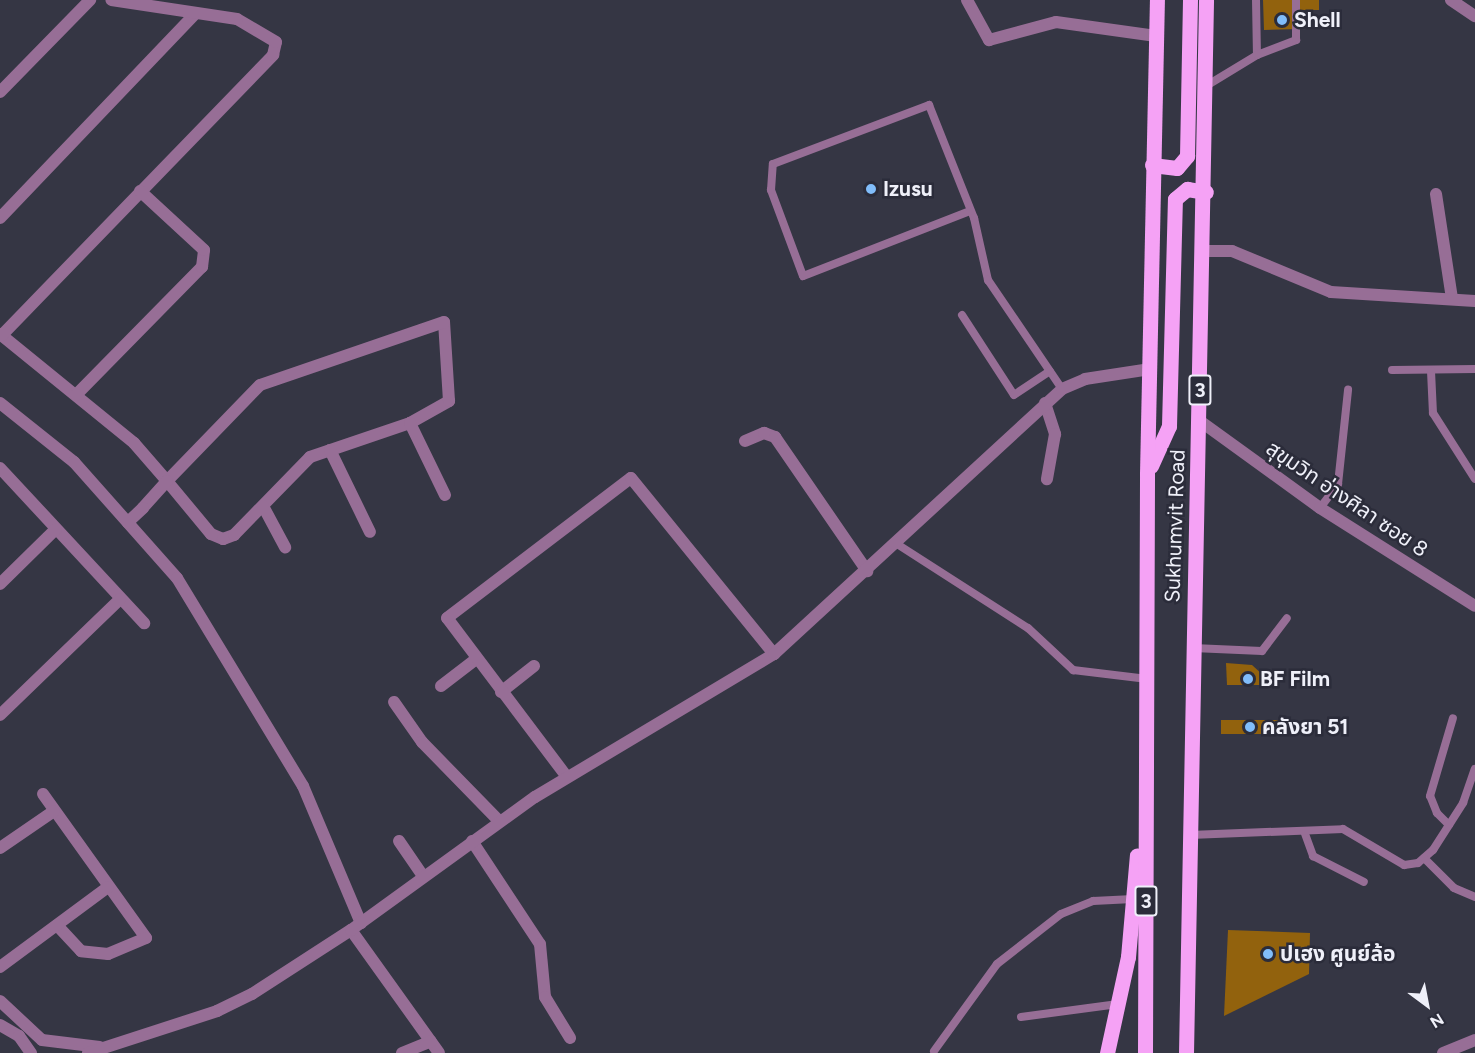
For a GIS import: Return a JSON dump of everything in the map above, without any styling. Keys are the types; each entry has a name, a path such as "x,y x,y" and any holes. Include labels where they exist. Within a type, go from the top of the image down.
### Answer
{"main road":[{"name":"Sukhumvit Road","path":"1145,1053 1147,474 1157,0"},
{"path":"1152,165 1177,168 1187,156 1190,0"},
{"name":"Sukhumvit Road","path":"1186,1053 1193,648 1206,192 1206,0"},
{"path":"1147,474 1169,426 1175,199 1188,189 1206,192"},
{"path":"1107,1053 1119,1004 1133,898 1147,749"}],"street":[{"path":"0,92 90,0"},
{"path":"111,0 237,19 260,29 276,42 273,55 1,334 134,443 167,481 211,534 223,539 234,535 310,457 410,423 449,401 444,322 260,385 167,481 125,519"},
{"path":"967,0 989,40 1056,22 1156,36"},
{"path":"1451,0 1475,16"},
{"path":"0,218 195,14"},
{"path":"76,395 201,267 204,249 140,191"},
{"path":"1436,194 1452,299"},
{"path":"1204,251 1232,251 1331,292 1475,300"},
{"path":"88,1053 111,1048 252,994 356,926 499,821 567,777 774,654 867,572 1044,403 1062,389 1085,379 1150,369"},
{"path":"0,403 74,462 188,593 303,786 356,926 439,1053"},
{"path":"1044,403 1055,434 1047,478"},
{"name":"สุขุมวิท อ่างศิลา ซอย 8","path":"1200,421 1320,508 1475,606"},
{"path":"410,423 445,495"},
{"path":"745,441 764,433 775,437 867,572"},
{"path":"330,450 370,532"},
{"path":"0,468 144,624"},
{"path":"567,777 447,618 631,478 774,654"},
{"path":"263,506 285,548"},
{"path":"0,585 56,529"},
{"path":"0,715 120,599"},
{"path":"441,687 476,659"},
{"path":"501,692 534,666"},
{"path":"394,702 422,742 499,821"},
{"path":"43,795 146,938 108,954 81,951 57,925"},
{"path":"0,848 54,811"},
{"path":"399,841 423,876"},
{"path":"472,841 540,944 545,997 570,1038"},
{"path":"0,967 108,887"},
{"path":"0,1001 42,1040 48,1053"},
{"path":"0,1025 18,1036 31,1053"},
{"path":"42,1040 111,1048"},
{"path":"1443,1053 1475,1040"},
{"path":"402,1053 431,1041"}],"lane":[{"path":"1256,0 1257,55"},
{"path":"1206,86 1257,55 1296,40 1296,0"},
{"path":"970,211 803,276 771,190 773,164 929,105 970,211 988,280 1062,389"},
{"path":"962,315 1014,395 1050,371"},
{"path":"1392,370 1475,369"},
{"path":"1431,371 1433,413 1475,479"},
{"path":"1320,508 1338,484 1348,390"},
{"path":"897,544 1028,628 1073,670 1147,679"},
{"path":"1193,648 1262,651 1287,618"},
{"path":"1449,825 1437,813 1430,796 1453,718"},
{"path":"1190,835 1344,829 1404,865 1424,858 1449,825 1475,769"},
{"path":"1305,831 1313,856 1364,882"},
{"path":"1424,858 1454,888 1475,897"},
{"path":"934,1051 997,964 1061,914 1093,901 1133,898"},
{"path":"1022,1017 1119,1004"}],"building":[{"name":"Shell","path":"1263,0 1319,0 1319,10 1300,10 1300,29 1264,30"},
{"name":"BF Film","path":"1226,663 1252,665 1274,685 1227,685"},
{"name":"คลังยา 51","path":"1221,720 1279,720 1279,734 1221,734"},
{"name":"ปเฮง ศูนย์ล้อ","path":"1228,930 1310,933 1309,974 1224,1016"}],"place":[{"name":"Shell","path":"1282,20"},
{"name":"Izusu","path":"871,189"},
{"name":"BF Film","path":"1248,679"},
{"name":"คลังยา 51","path":"1250,727"},
{"name":"ปเฮง ศูนย์ล้อ","path":"1268,954"}]}
